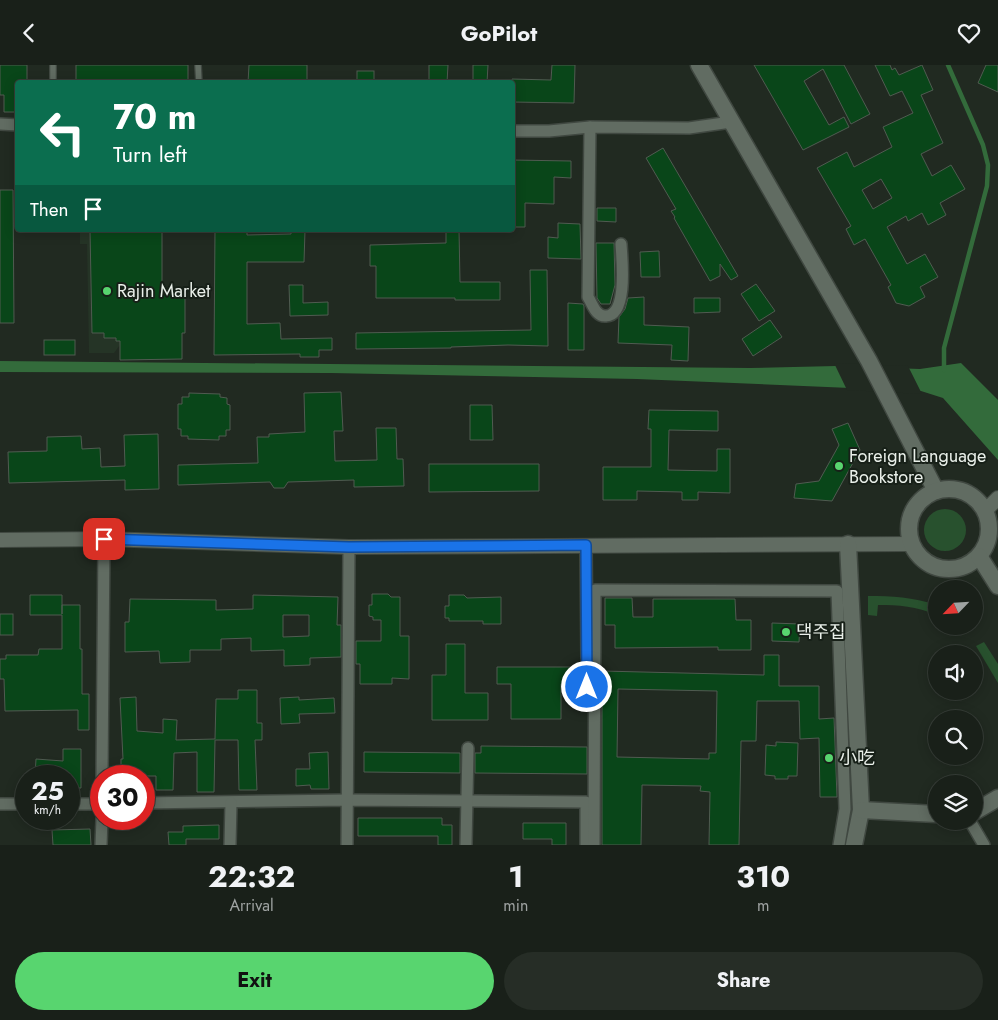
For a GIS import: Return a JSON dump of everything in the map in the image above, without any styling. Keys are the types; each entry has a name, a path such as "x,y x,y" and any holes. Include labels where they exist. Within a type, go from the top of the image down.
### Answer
{"main road":[{"path":"699,65 869,361 936,491"},
{"path":"949,489 962,491 973,496 985,511 988,517 989,531 986,544 979,556 968,564 955,568 941,568 929,563 919,555 912,544 910,531 913,513 925,497 936,491 949,489"},
{"path":"848,544 861,810 854,845"},
{"path":"979,556 998,586"},
{"path":"983,807 998,799"},
{"path":"861,810 928,814"}],"street":[{"path":"515,131 549,131 590,127 689,128 731,122"},
{"path":"0,125 15,125"},
{"path":"590,127 588,297 596,312 602,317 610,316 618,309 622,294 622,244"},
{"path":"985,511 998,498"},
{"path":"0,540 104,539 349,547 912,544"},
{"path":"102,765 104,539"},
{"path":"586,545 587,725"},
{"path":"347,845 349,547"},
{"path":"594,845 595,590 837,591 843,707 845,809 839,845"},
{"path":"466,845 468,748"},
{"path":"155,803 348,800 586,802 586,845"},
{"path":"230,845 231,803"},
{"path":"0,804 15,804"},
{"path":"101,845 102,830"},
{"path":"975,830 984,845"}],"lane":[{"path":"53,65 53,80"},
{"path":"198,65 198,80"}],"shaded area":[{"name":"Rajin Market","path":"80,232 125,232 125,338 114,353 89,353 87,244 80,244"},
{"path":"0,361 750,368 836,366 920,369 961,363 998,400 998,460 943,398 921,391 637,379 331,373 0,372"},
{"path":"945,509 960,515 966,530 960,545 945,551 930,545 924,530 930,515"},
{"path":"868,596 902,597 928,602 928,612 893,605 878,605 877,616 868,615"},
{"path":"984,642 998,664 998,683 983,658 983,645 978,645"}],"pier":[{"path":"834,363 908,366 922,394 847,390"}],"building":[{"path":"0,65 27,65 27,80 15,80 15,112 4,112 4,95 0,95"},
{"path":"76,65 188,65 188,80 76,80"},
{"path":"249,65 307,65 307,80 248,80"},
{"path":"429,65 448,65 447,80 429,80"},
{"path":"473,65 488,65 487,80 473,80"},
{"path":"552,65 575,65 574,103 515,102 515,80 512,79 551,80"},
{"path":"754,65 844,65 870,114 851,124 823,69 804,81 829,125 844,117 849,127 803,150"},
{"path":"875,65 890,65 892,70 895,68 899,75 922,65 933,90 921,95 943,143 921,154 932,176 951,165 965,189 940,203 946,215 928,225 922,213 908,221 906,216 887,227 907,264 925,254 938,277 920,287 925,297 909,306 896,303 888,287 891,285 865,239 854,245 846,229 851,226 817,168 847,152 854,167 892,147 883,127 913,113 902,91 890,96","holes":["881,179 892,198 873,209 862,190"]},
{"path":"986,65 998,65 998,92 978,83"},
{"path":"357,71 374,71 374,80 357,80"},
{"path":"663,148 738,276 731,280 720,264 720,276 710,281 674,218 671,211 676,209 646,158"},
{"path":"515,160 571,161 571,178 554,177 554,204 525,203 525,227 515,227"},
{"path":"0,190 13,190 14,323 0,323"},
{"path":"597,208 616,208 616,222 597,221"},
{"path":"558,223 580,224 581,259 548,258 548,237 558,238"},
{"path":"90,232 162,232 162,290 185,290 185,333 182,333 182,359 120,360 120,341 116,341 116,338 104,338 104,333 92,333"},
{"path":"215,232 247,232 247,235 305,232 304,262 247,262 247,324 280,323 281,339 332,338 332,350 319,350 319,357 300,357 300,354 214,355"},
{"path":"446,232 459,232 460,282 500,282 500,300 376,298 376,266 370,266 370,245 446,243"},
{"path":"596,243 614,243 615,285 610,304 601,304 597,298"},
{"path":"659,251 660,277 641,277 640,252"},
{"path":"530,270 547,270 548,346 508,345 356,349 356,333 531,330"},
{"path":"756,284 775,311 759,321 741,294"},
{"path":"289,285 303,285 303,303 328,302 328,315 290,316"},
{"path":"644,297 644,325 689,327 688,361 671,360 672,345 618,343 619,317 625,309 628,298"},
{"path":"694,298 720,298 720,312 694,313"},
{"path":"568,303 583,304 584,306 584,350 568,350"},
{"path":"770,320 782,337 753,356 742,339"},
{"path":"44,340 75,340 75,355 44,355"},
{"path":"341,392 343,431 334,431 335,461 377,460 376,428 396,428 397,459 403,459 404,486 354,487 354,480 288,482 284,488 274,488 270,482 178,485 178,465 258,463 257,437 269,437 269,434 305,432 304,393"},
{"path":"189,393 220,394 220,397 227,398 227,404 230,405 230,430 226,430 226,436 219,436 219,440 188,439 188,436 181,436 181,429 178,429 178,404 182,404 182,397 189,397"},
{"path":"470,405 492,405 493,440 470,440"},
{"path":"649,410 718,411 718,431 669,430 668,470 717,471 717,449 730,449 730,493 698,492 698,500 682,500 682,492 637,491 637,500 603,500 603,467 651,467 651,429 648,429"},
{"name":"Foreign Language Bookstore","path":"848,423 860,450 832,501 794,498 796,484 819,481 839,445 832,429"},
{"path":"158,434 159,489 125,490 125,480 9,483 8,452 47,451 47,437 81,436 82,449 100,448 101,467 125,466 124,435"},
{"path":"429,464 539,464 539,491 429,492"},
{"path":"372,594 388,594 391,597 400,597 400,636 409,636 409,679 392,678 392,684 360,684 360,664 356,664 356,641 381,641 381,620 373,620 373,617 369,616"},
{"path":"30,595 62,595 62,605 80,605 82,694 89,694 89,730 78,730 78,710 5,711 4,679 0,679 0,659 6,659 6,655 38,655 39,649 62,649 62,615 30,615"},
{"path":"253,595 338,597 337,625 341,625 341,657 310,658 310,665 284,666 284,650 251,651 251,638 221,639 221,650 190,650 190,662 160,663 159,651 125,652 125,622 129,622 130,599 216,600 216,610 253,609","holes":["283,615 309,615 309,636 283,637"]},
{"path":"449,595 464,595 467,598 501,597 501,624 483,624 483,621 449,621 449,618 445,618 445,606 449,606"},
{"path":"605,598 632,598 633,617 653,617 653,599 735,599 736,620 751,620 751,650 718,650 718,647 615,648 615,625 605,625"},
{"path":"0,614 13,614 13,635 0,635"},
{"name":"댁주집","path":"772,623 800,624 799,642 772,641"},
{"path":"446,644 465,644 465,693 488,693 488,720 432,720 432,675 446,675"},
{"path":"764,655 779,655 779,686 819,686 819,719 834,718 837,797 820,797 819,738 800,739 799,701 757,701 756,741 741,741 739,845 709,845 710,792 700,791 701,786 642,785 641,845 602,845 602,671 764,675","holes":["618,689 717,691 716,753 709,753 709,759 617,757"]},
{"path":"497,667 574,667 574,685 561,684 561,719 511,719 511,684 497,684"},
{"path":"238,690 257,690 257,723 262,723 262,740 255,740 257,790 239,790 238,740 215,740 214,792 197,792 197,752 174,753 173,790 156,790 155,765 121,765 121,759 123,759 120,698 136,697 137,731 163,733 163,719 177,720 176,740 215,739 216,699 238,699"},
{"path":"299,697 299,700 334,698 335,713 299,714 300,723 281,724 280,698"},
{"path":"776,742 798,743 797,776 788,776 788,779 775,779 775,776 765,775 766,745 776,746"},
{"path":"481,746 587,747 587,774 475,773 475,753 481,753"},
{"path":"63,749 81,749 81,788 80,765 36,765 36,759 63,761"},
{"path":"328,752 329,789 311,789 310,785 296,786 296,769 310,769 309,753"},
{"path":"364,752 460,753 460,773 364,772"},
{"path":"358,818 442,818 442,825 452,825 452,845 438,845 438,836 358,836"},
{"path":"523,823 566,823 566,845 552,845 552,839 523,839"},
{"path":"219,825 219,839 186,839 186,845 169,845 168,832 183,832 183,826"},
{"path":"90,829 91,845 53,845 52,830"}],"waterway":[{"path":"944,370 944,348 987,186 988,165 983,145 948,65"}],"place":[{"name":"Rajin Market","path":"107,291"},
{"name":"Foreign Language Bookstore","path":"839,466"},
{"name":"댁주집","path":"786,632"},
{"name":"小吃","path":"829,758"}],"route":[{"path":"104,539 349,547 586,545 587,687"}]}
